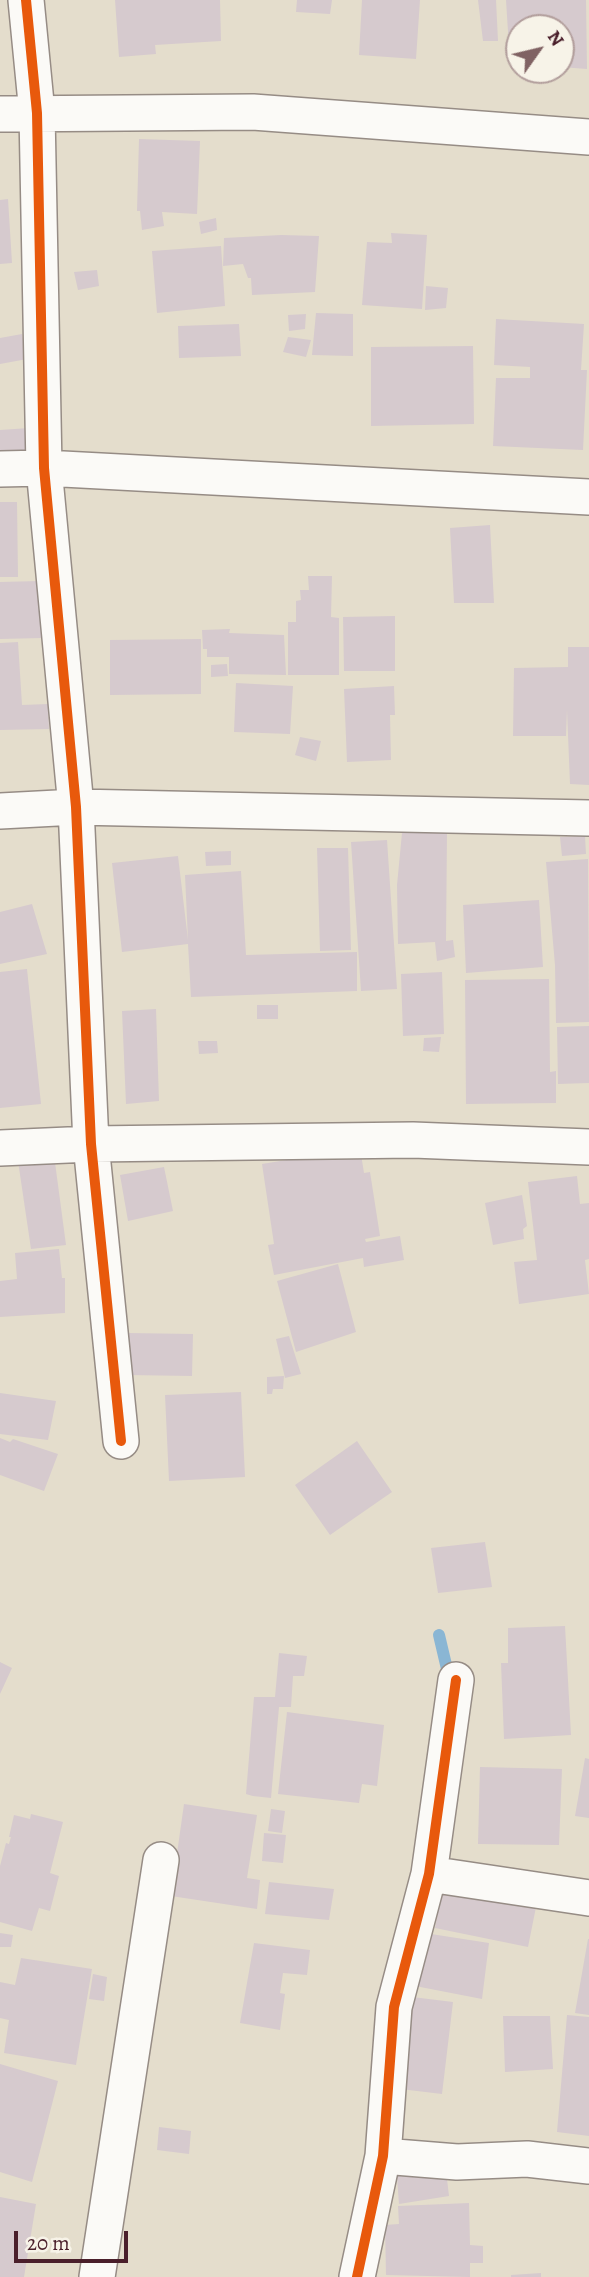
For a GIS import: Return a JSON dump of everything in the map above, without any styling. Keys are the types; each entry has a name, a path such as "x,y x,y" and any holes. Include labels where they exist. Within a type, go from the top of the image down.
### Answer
{"street":[{"path":"26,0 37,113 44,468 76,807 91,1144 121,1441"},
{"path":"0,114 253,112 589,137"},
{"path":"0,469 44,468 589,497"},
{"path":"0,811 76,807 589,818"},
{"path":"0,1148 91,1144 413,1140 589,1147"},
{"path":"357,2277 383,2156 394,2007 429,1874 456,1680"},
{"path":"97,2277 161,1860"},
{"path":"429,1874 589,1898"},
{"path":"383,2156 457,2162 527,2159 589,2166"}],"building":[{"path":"115,0 220,0 221,41 155,45 156,54 119,57"},
{"path":"297,0 332,0 330,14 296,12"},
{"path":"362,0 420,0 416,59 359,55"},
{"path":"478,0 496,0 498,41 483,41"},
{"path":"506,0 586,0 587,69 575,68 575,14 507,14"},
{"path":"139,139 200,141 197,214 162,212 164,226 142,230 140,211 137,211"},
{"path":"8,199 12,263 0,264 0,200"},
{"path":"216,218 217,230 201,234 199,222"},
{"path":"391,233 427,235 422,309 362,305 367,242 392,243"},
{"path":"319,236 315,292 252,295 251,278 248,278 243,264 223,266 224,238"},
{"path":"221,246 225,306 157,313 152,251"},
{"path":"97,270 99,286 78,290 74,272"},
{"path":"426,286 448,288 446,308 425,310"},
{"path":"316,313 353,314 353,356 312,355"},
{"path":"306,314 305,329 289,331 288,315"},
{"path":"496,319 584,324 581,370 587,370 583,450 493,446 496,378 530,378 530,367 494,365"},
{"path":"239,324 241,356 179,358 178,326"},
{"path":"22,334 27,359 0,364 0,338"},
{"path":"288,337 311,340 306,357 283,352"},
{"path":"473,346 474,424 371,426 371,347"},
{"path":"29,428 31,450 0,452 0,430"},
{"path":"0,502 17,502 18,577 0,577"},
{"path":"490,525 494,603 454,603 450,528"},
{"path":"308,576 332,576 331,617 339,618 339,675 288,675 288,622 296,622 296,601 301,600 300,590 309,590"},
{"path":"40,581 42,638 0,639 0,582"},
{"path":"395,616 395,671 344,671 343,617"},
{"path":"230,629 229,633 284,635 286,675 229,674 229,657 207,657 207,649 203,649 202,630"},
{"path":"201,639 201,694 110,695 110,640"},
{"path":"18,642 22,705 48,704 49,729 0,730 0,643"},
{"path":"568,647 589,647 589,785 570,784 567,710 566,736 513,736 514,668 568,667"},
{"path":"227,664 228,676 211,677 211,665"},
{"path":"236,683 293,686 290,734 234,732"},
{"path":"394,686 395,715 390,715 391,760 347,762 344,689"},
{"path":"300,737 321,741 316,761 295,755"},
{"path":"402,833 447,833 446,941 453,940 455,957 437,961 435,942 398,944 397,885"},
{"path":"585,836 586,854 562,856 560,837"},
{"path":"387,840 397,989 361,991 351,842"},
{"path":"317,848 348,848 351,950 320,951"},
{"path":"231,851 231,865 206,866 205,852"},
{"path":"178,856 188,940 185,875 241,871 246,955 357,952 357,991 191,997 188,944 122,952 112,863"},
{"path":"588,859 589,1022 556,1023 555,965 546,862"},
{"path":"539,900 543,967 466,973 463,905"},
{"path":"32,904 47,954 0,964 0,912"},
{"path":"27,969 41,1104 0,1108 0,972"},
{"path":"442,972 444,1034 403,1036 401,974"},
{"path":"549,979 550,1072 556,1071 556,1103 466,1104 465,980"},
{"path":"257,1005 278,1005 278,1019 257,1019"},
{"path":"156,1009 159,1101 126,1104 122,1011"},
{"path":"589,1026 589,1083 558,1084 557,1027"},
{"path":"441,1037 439,1052 423,1051 424,1038"},
{"path":"198,1041 217,1041 218,1053 199,1054"},
{"path":"360,1148 364,1173 370,1172 380,1236 365,1239 366,1242 400,1236 404,1260 364,1267 363,1258 274,1275 268,1245 274,1244 262,1164"},
{"path":"54,1155 66,1245 31,1249 18,1161"},
{"path":"164,1167 173,1211 128,1221 120,1175"},
{"path":"577,1176 580,1204 589,1203 589,1259 585,1260 589,1294 519,1304 514,1262 537,1260 528,1182"},
{"path":"522,1195 527,1226 523,1229 524,1239 493,1245 485,1203"},
{"path":"59,1249 62,1278 65,1278 65,1313 0,1317 0,1281 17,1279 15,1253"},
{"path":"338,1264 356,1332 296,1352 277,1281"},
{"path":"128,1333 193,1334 192,1376 127,1375"},
{"path":"289,1336 301,1374 285,1378 276,1339"},
{"path":"284,1376 283,1389 273,1389 272,1394 267,1394 267,1377"},
{"path":"241,1392 245,1477 169,1481 165,1395"},
{"path":"0,1393 56,1401 48,1440 0,1434"},
{"path":"0,1438 10,1442 13,1439 58,1454 44,1491 0,1475"},
{"path":"357,1441 392,1492 330,1535 295,1485"},
{"path":"485,1542 492,1587 438,1593 431,1548"},
{"path":"565,1626 571,1735 504,1739 501,1663 508,1663 508,1628"},
{"path":"279,1653 307,1656 304,1676 293,1676 291,1707 279,1707 271,1798 253,1796 246,1794 254,1697 275,1697"},
{"path":"0,1662 12,1668 0,1694"},
{"path":"287,1712 384,1725 377,1786 362,1784 359,1803 278,1794"},
{"path":"585,1758 589,1759 589,1818 575,1816"},
{"path":"480,1767 562,1769 559,1845 478,1844"},
{"path":"184,1804 257,1815 247,1878 260,1880 257,1909 171,1896"},
{"path":"271,1809 285,1811 282,1833 268,1831"},
{"path":"31,1814 63,1822 50,1873 59,1876 50,1911 39,1908 32,1931 0,1922 0,1866 6,1843 9,1844 11,1837 14,1815 30,1819"},
{"path":"264,1833 286,1835 283,1863 262,1861"},
{"path":"444,1879 538,1897 528,1947 435,1928"},
{"path":"269,1882 334,1889 329,1920 265,1914"},
{"path":"418,1932 489,1943 482,1999 410,1985"},
{"path":"0,1933 13,1935 11,1947 0,1947"},
{"path":"589,1939 589,2015 575,2013"},
{"path":"254,1943 310,1950 307,1975 283,1973 280,1993 285,1994 280,2030 240,2023"},
{"path":"21,1958 92,1969 76,2065 4,2053 9,2020 0,2018 0,1982 15,1985"},
{"path":"93,1974 107,1977 104,2001 89,1999"},
{"path":"404,1996 453,2002 442,2094 392,2088"},
{"path":"567,2015 589,2017 589,2136 557,2132"},
{"path":"503,2016 550,2016 553,2069 505,2072"},
{"path":"0,2064 58,2081 32,2182 0,2172"},
{"path":"159,2127 191,2131 189,2154 157,2150"},
{"path":"445,2162 449,2196 399,2204 396,2164"},
{"path":"0,2197 36,2204 24,2277 0,2277"},
{"path":"469,2203 470,2245 483,2246 483,2263 470,2263 470,2277 386,2275 385,2225 399,2224 398,2206"},
{"path":"541,2273 541,2277 511,2277 511,2275"}],"waterway":[{"path":"439,1635 447,1669 445,1682"}],"cycle path":[{"path":"26,0 37,113 44,468 76,807 91,1144 121,1441"},
{"path":"357,2277 383,2156 394,2007 429,1874 456,1680"}]}
